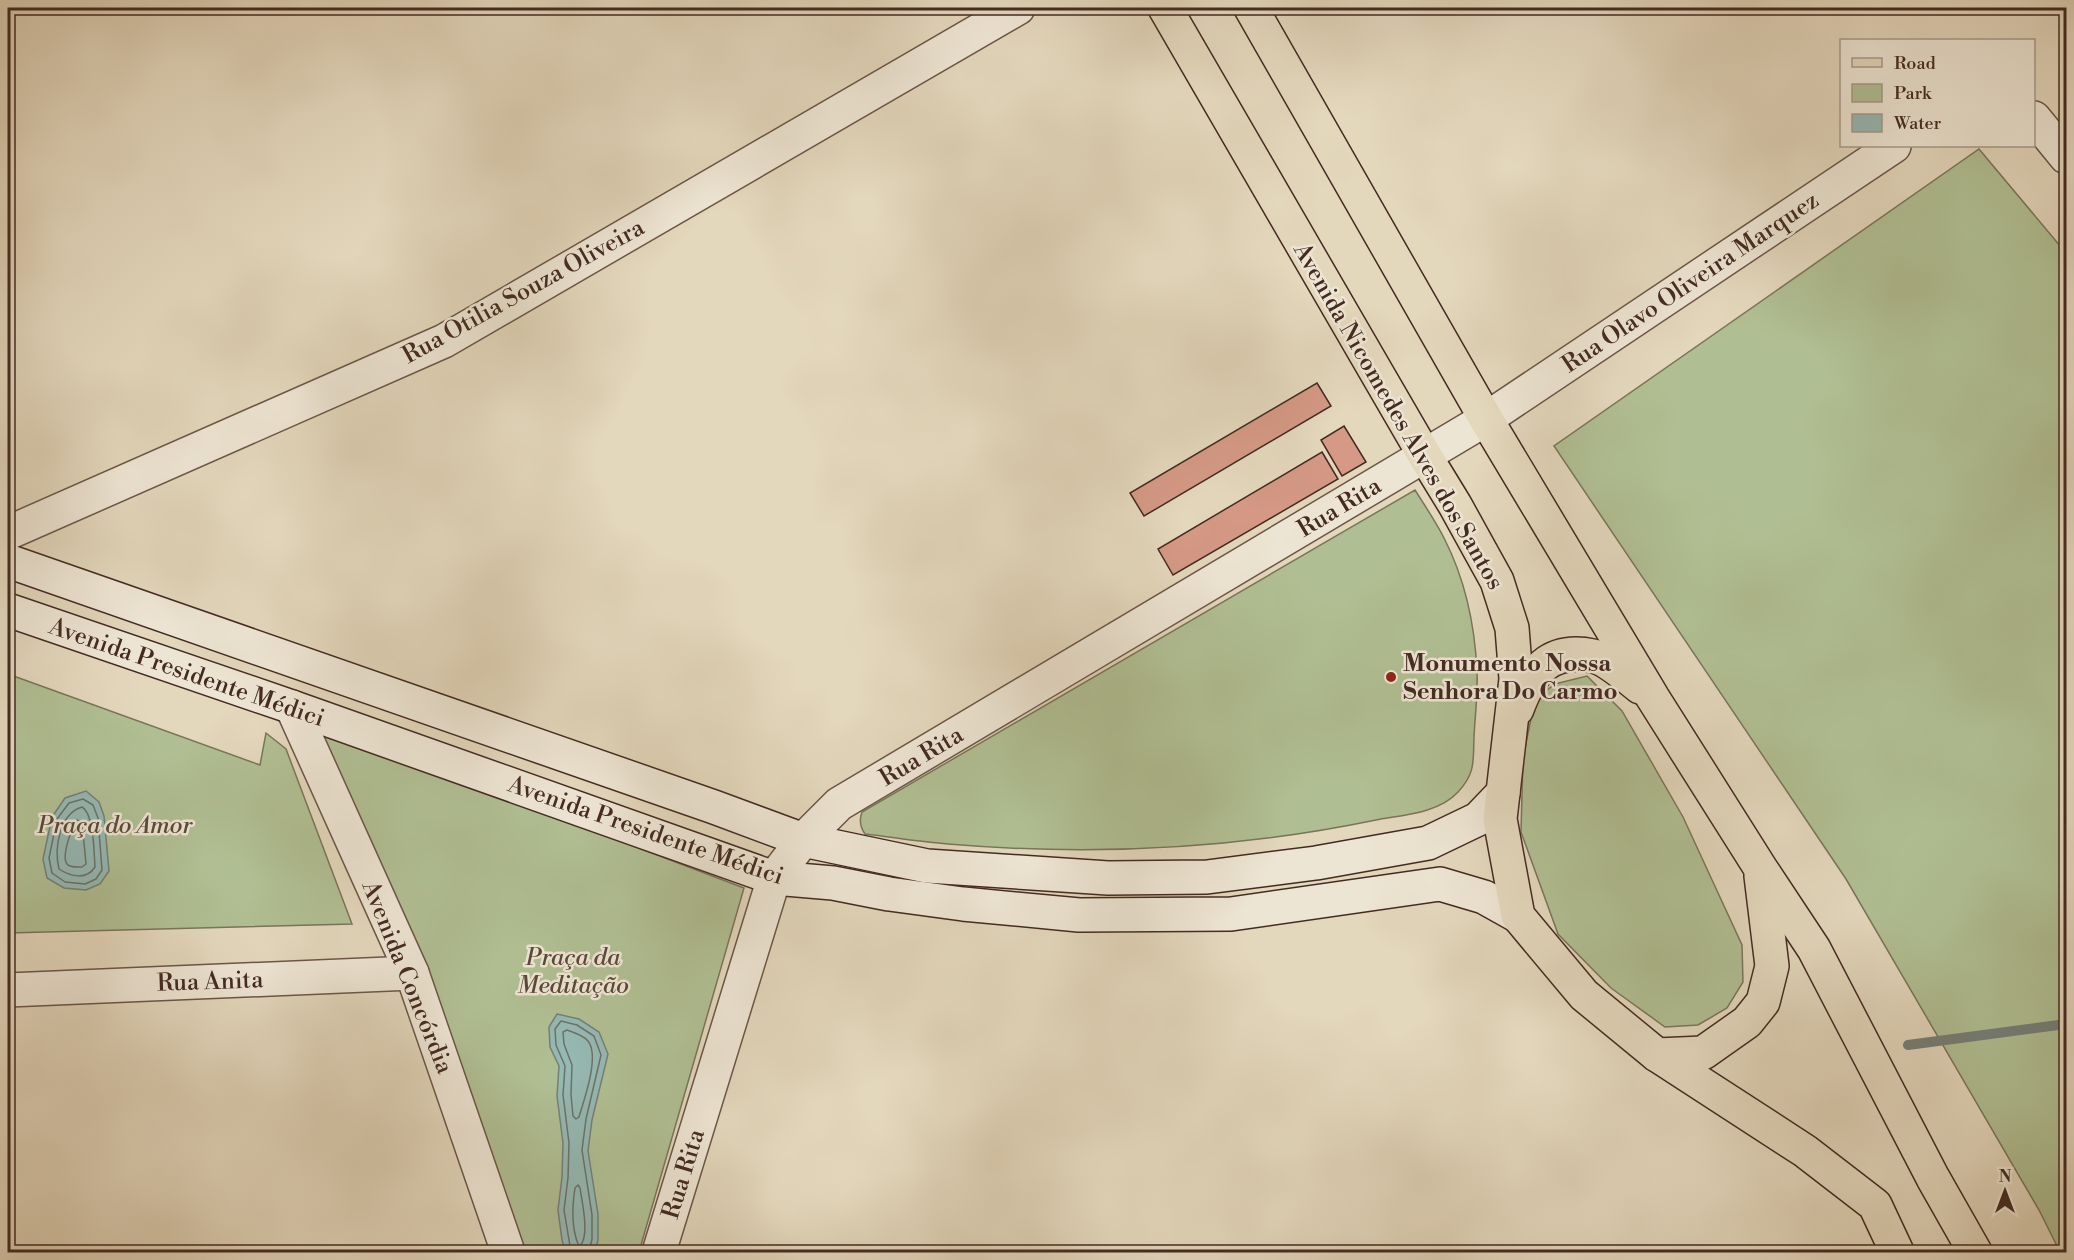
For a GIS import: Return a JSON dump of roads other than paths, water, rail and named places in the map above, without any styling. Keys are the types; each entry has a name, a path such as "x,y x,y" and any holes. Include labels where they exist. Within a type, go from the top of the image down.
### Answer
{"main road":[{"name":"Avenida Nicomedes Alves dos Santos","path":"1165,8 1497,581 1512,628 1516,680 1500,819 1518,916 1584,995 1657,1055 1805,1151 1875,1205 1897,1252"},
{"path":"1251,8 1486,418 1653,698 1814,949 1933,1178 1975,1252"},
{"path":"1510,728 1523,693 1544,662 1563,655 1595,656 1619,670 1653,698"},
{"path":"1657,1055 1703,1053 1747,1022 1763,1002 1772,966 1761,869"}],"street":[{"name":"Rua Otilia Souza Oliveira","path":"8,533 444,341 1018,8"},
{"path":"2035,119 2067,157"},
{"name":"Rua Olavo Oliveira Marquez","path":"1425,456 1486,418 1892,147"},
{"name":"Rua Rita","path":"659,1252 774,878 803,840 839,804 1425,456"},
{"name":"Avenida Presidente Médici","path":"8,561 803,840 927,866 1108,878 1207,877 1428,843 1478,819 1503,793"},
{"name":"Avenida Presidente Médici","path":"8,610 292,707 774,878 833,883 889,894 963,904 1079,915 1231,914 1440,884 1484,897 1518,916"},
{"name":"Avenida Concórdia","path":"292,707 411,973 508,1252"},
{"name":"Rua Anita","path":"8,990 411,973"}],"water":[{"path":"86,791 99,802 104,816 109,871 100,884 86,890 64,888 47,878 43,859 52,817 65,798"},
{"path":"557,1014 579,1019 599,1032 608,1054 592,1120 588,1151 598,1214 598,1240 595,1252 565,1251 562,1240 558,1210 563,1143 557,1096 559,1066 550,1047 549,1027"}],"waterway":[{"path":"1908,1045 2066,1024"}],"place":[{"name":"Monumento Nossa Senhora Do Carmo","path":"1391,677"}],"park label":[{"name":"Praça do Amor","path":"115,825"},
{"name":"Praça da Meditação","path":"573,971"}]}
